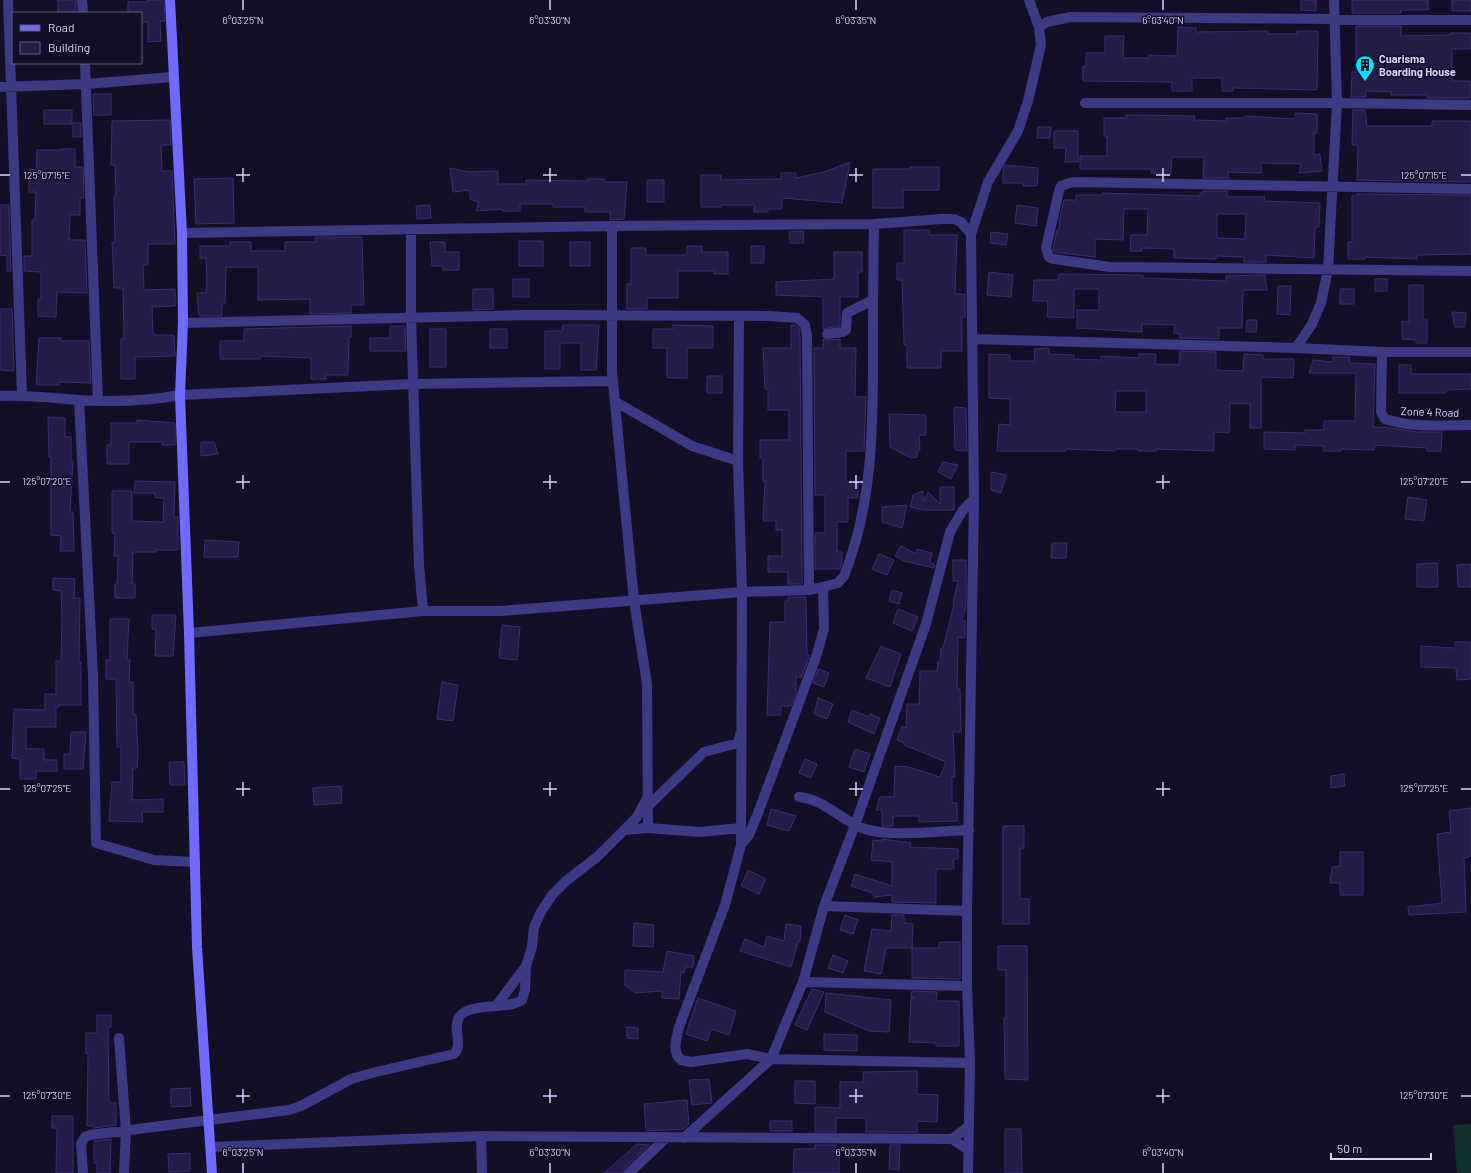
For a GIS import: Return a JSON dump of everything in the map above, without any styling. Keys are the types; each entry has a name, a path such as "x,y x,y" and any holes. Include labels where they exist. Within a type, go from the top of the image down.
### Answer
{"street":[{"path":"8,0 22,395"},
{"path":"82,0 83,12"},
{"path":"170,0 182,233 183,323 180,395 189,633 197,947 212,1173"},
{"path":"968,1173 970,1063 967,986 967,911 974,499 971,234 988,182 1018,130 1026,108 1041,45 1039,27 1029,0"},
{"path":"1296,348 1312,324 1321,303 1328,269 1337,103 1334,0"},
{"path":"1039,27 1047,22 1070,17 1471,20"},
{"path":"85,64 98,401"},
{"path":"0,87 86,84 173,78"},
{"path":"1086,103 1337,103 1471,105"},
{"path":"1471,188 1333,185 1066,183 1061,186 1058,191 1046,248 1049,256 1054,259 1104,266 1471,271"},
{"path":"182,233 612,226 874,224 954,219 966,226 971,234"},
{"path":"189,633 423,611 500,611 742,592 809,590 838,583 844,576 866,500 871,460 873,413 874,224"},
{"path":"612,226 613,381 634,601 647,684 649,793 648,828"},
{"path":"411,230 410,317 419,566 423,611"},
{"path":"827,334 843,332 846,330 848,313 873,300"},
{"path":"183,323 410,317 770,316 797,318 803,322 806,328 809,590"},
{"path":"739,317 738,461 742,592 741,845 725,905 690,998 680,1027 675,1049 679,1058 684,1061 748,1054 771,1058 970,1063"},
{"path":"972,339 1296,348 1382,352 1471,352"},
{"name":"Zone 4 Road","path":"1382,352 1381,412 1385,419 1393,422 1420,425 1471,425"},
{"path":"0,396 22,395 98,401 156,399 180,395 413,384 613,381"},
{"path":"79,400 93,675 96,843 154,860 195,862"},
{"path":"616,402 692,446 738,461"},
{"path":"684,1138 771,1058 803,982 824,906 855,825 926,624 950,532 963,510 974,499"},
{"path":"741,845 749,835 758,813 816,657 824,629 823,587"},
{"path":"649,805 704,752 738,742 742,725"},
{"path":"83,1173 81,1144 85,1137 208,1119 289,1110 303,1105 351,1079 454,1054 458,1047 458,1022 461,1016 469,1011 513,1004 522,1000 525,990 526,966 532,947 536,920 545,905 566,881 597,857 637,817 649,793"},
{"path":"799,797 821,804 855,825 878,832 969,830"},
{"path":"624,830 648,828 700,832 741,828"},
{"path":"824,906 967,911"},
{"path":"496,1006 526,966"},
{"path":"803,982 967,986"},
{"path":"119,1038 126,1131 124,1173"},
{"path":"952,1139 969,1126"},
{"path":"211,1147 481,1136 952,1139 968,1150"},
{"path":"481,1136 482,1173"},
{"path":"629,1173 667,1137"}],"green space":[{"path":"1471,1124 1471,1173 1457,1173 1453,1125"}],"building":[{"path":"58,0 76,0 76,12 58,12"},
{"path":"147,0 164,0 165,21 160,21 161,41 148,42 148,22 142,22 142,12 128,12 128,2 147,2"},
{"path":"1301,0 1316,0 1316,11 1301,10"},
{"path":"1352,0 1428,0 1428,10 1401,10 1401,13 1352,13"},
{"path":"1452,0 1471,0 1471,11 1452,11"},
{"path":"1356,26 1401,26 1401,36 1471,33 1471,49 1452,49 1452,81 1470,81 1470,98 1427,98 1427,95 1391,95 1391,92 1366,91 1366,97 1351,97 1352,72 1356,72"},
{"path":"1178,27 1196,28 1196,32 1268,31 1268,34 1297,34 1297,31 1318,31 1317,90 1233,88 1233,91 1222,91 1222,78 1192,78 1192,91 1172,91 1172,82 1083,81 1083,66 1086,66 1086,53 1105,53 1105,36 1124,36 1123,58 1149,58 1149,55 1177,56"},
{"path":"93,94 111,94 111,115 94,115"},
{"path":"44,110 72,110 72,124 44,124"},
{"path":"1353,110 1365,110 1367,126 1432,126 1432,121 1471,121 1471,182 1357,180 1358,145 1352,145"},
{"path":"1295,113 1317,114 1317,133 1314,133 1314,155 1320,154 1322,171 1299,173 1301,164 1261,163 1261,173 1228,172 1228,178 1203,178 1204,157 1172,157 1171,174 1151,173 1151,169 1080,169 1080,156 1107,156 1107,136 1104,136 1104,118 1126,118 1126,115 1195,116 1194,120 1226,121 1226,118 1245,118 1245,116 1295,119"},
{"path":"170,120 171,145 161,145 162,171 172,171 175,244 148,244 148,265 143,265 144,290 175,289 175,306 152,307 153,335 174,335 175,356 135,357 135,379 121,379 121,339 124,339 123,288 114,288 112,242 115,242 114,196 116,195 115,165 111,165 112,121"},
{"path":"73,123 81,123 81,137 73,137"},
{"path":"1038,127 1051,127 1050,138 1037,138"},
{"path":"1054,131 1078,131 1078,162 1065,162 1066,148 1054,148"},
{"path":"75,149 75,167 83,167 84,198 80,198 80,215 70,215 69,240 85,240 87,293 57,292 56,317 38,316 38,299 41,299 41,272 24,271 24,256 32,256 32,220 35,220 36,192 29,192 29,169 36,170 37,150"},
{"path":"850,162 842,203 782,198 782,209 768,209 768,212 754,212 754,205 721,205 721,207 701,207 701,175 721,175 721,180 781,179 781,173 796,173 796,178 824,172"},
{"path":"1005,165 1038,168 1037,186 1023,186 1023,183 1003,183 1003,169"},
{"path":"910,167 939,167 939,190 903,190 903,208 873,208 873,169 910,169"},
{"path":"450,168 469,172 498,171 498,184 526,184 526,180 587,181 587,179 604,179 604,182 627,182 624,219 610,220 610,212 585,212 585,207 553,207 553,204 520,204 520,211 502,211 502,209 476,211 479,202 470,199 470,190 453,192"},
{"path":"233,178 234,223 196,224 194,179"},
{"path":"647,180 664,180 664,202 647,202"},
{"path":"1203,191 1227,191 1227,197 1265,197 1264,201 1320,203 1319,227 1315,227 1314,258 1266,255 1266,262 1244,262 1244,257 1216,256 1216,259 1174,258 1174,249 1142,248 1142,251 1130,251 1131,235 1147,235 1148,209 1124,209 1123,240 1095,239 1095,257 1054,252 1053,248 1057,230 1059,230 1064,200 1076,200 1076,195 1102,195 1102,193 1200,196 1200,193 1203,193","holes":["1217,214 1246,214 1245,239 1217,238"]},
{"path":"1357,194 1471,195 1471,254 1417,255 1417,259 1365,257 1365,259 1348,259 1348,242 1352,242 1352,196 1357,196"},
{"path":"0,205 9,205 11,271 7,271 7,256 0,255"},
{"path":"430,205 431,218 417,219 416,206"},
{"path":"1017,205 1038,208 1036,226 1015,223"},
{"path":"904,230 930,230 930,235 957,235 955,294 965,294 965,317 962,317 962,351 941,351 941,368 907,368 907,345 904,345 902,280 897,280 897,263 904,263"},
{"path":"803,231 804,243 790,243 789,232"},
{"path":"991,232 1008,234 1006,245 990,243"},
{"path":"315,237 362,237 364,305 351,305 351,313 310,314 310,299 258,300 258,267 226,267 225,304 222,304 222,316 199,316 197,293 206,293 207,281 206,258 200,258 200,246 230,246 230,242 251,242 251,251 285,251 285,242 315,242"},
{"path":"519,241 543,241 543,266 519,266"},
{"path":"430,242 445,242 445,252 459,252 459,270 443,270 443,266 432,266"},
{"path":"570,242 590,242 590,266 570,266"},
{"path":"687,246 702,246 702,252 728,252 728,274 714,274 714,271 678,271 678,298 647,298 647,309 627,309 627,284 631,284 631,248 646,248 646,255 687,255"},
{"path":"751,246 764,246 764,263 751,263"},
{"path":"834,252 862,252 862,272 858,272 858,297 840,297 840,326 823,329 823,297 776,295 776,282 834,279"},
{"path":"989,272 1013,275 1011,297 987,295"},
{"path":"1059,274 1143,275 1143,278 1226,281 1226,276 1265,275 1267,290 1243,290 1242,328 1219,328 1219,338 1216,339 1180,338 1180,334 1174,333 1175,325 1142,324 1142,332 1077,328 1077,310 1099,310 1099,289 1074,289 1074,318 1047,317 1048,301 1033,301 1034,280 1059,280"},
{"path":"513,279 529,279 529,297 513,297"},
{"path":"1375,279 1387,279 1387,291 1375,291"},
{"path":"1409,285 1423,285 1423,320 1427,320 1427,343 1416,343 1416,340 1402,339 1402,321 1409,322"},
{"path":"1278,286 1291,286 1290,315 1277,314"},
{"path":"473,289 493,289 493,309 473,310"},
{"path":"1340,289 1354,289 1354,304 1340,304"},
{"path":"0,309 12,309 14,371 0,370"},
{"path":"1452,312 1466,313 1465,327 1455,327"},
{"path":"1247,320 1257,320 1256,332 1246,332"},
{"path":"562,325 599,325 596,370 581,370 581,343 560,343 560,369 545,369 545,331 562,331"},
{"path":"673,325 713,326 713,348 687,348 687,378 667,378 667,348 653,348 653,329 673,329"},
{"path":"791,325 795,325 799,328 800,337 802,584 788,584 788,572 768,572 768,556 782,556 782,530 776,530 776,521 763,521 765,481 763,481 763,458 760,458 760,440 789,440 789,410 768,410 768,389 765,389 763,348 791,348"},
{"path":"351,326 351,337 349,337 348,375 326,375 326,379 311,379 311,358 260,356 260,359 220,359 220,341 244,341 244,329"},
{"path":"390,326 405,326 406,351 370,351 370,338 390,338"},
{"path":"430,329 446,329 446,367 430,367"},
{"path":"490,329 507,329 507,348 490,348"},
{"path":"39,338 61,338 61,341 89,341 91,383 59,382 59,385 36,385"},
{"path":"823,339 840,339 840,348 856,348 855,397 866,397 864,451 846,451 846,482 858,482 858,498 848,498 848,522 837,522 837,552 842,552 840,569 815,569 815,533 825,533 825,495 815,495 814,348 823,348"},
{"path":"1049,348 1049,354 1074,355 1074,359 1101,360 1101,356 1139,358 1139,354 1156,354 1155,364 1179,365 1180,351 1216,352 1216,370 1243,371 1244,354 1263,355 1263,359 1294,359 1293,378 1261,377 1261,428 1250,428 1250,404 1230,403 1229,433 1214,432 1214,451 1156,449 1156,451 1138,451 1138,449 1116,449 1115,451 1066,449 1066,451 997,451 999,424 1010,425 1010,399 989,398 989,354 1010,355 1010,361 1035,361 1034,349","holes":["1116,391 1146,391 1146,412 1115,412"]},
{"path":"1333,357 1350,357 1350,363 1375,364 1373,427 1417,432 1442,432 1441,451 1427,451 1427,448 1375,445 1374,450 1341,449 1341,451 1323,451 1323,446 1295,445 1295,450 1264,449 1264,432 1305,433 1305,430 1324,430 1324,421 1355,421 1356,373 1309,373 1313,360 1333,362"},
{"path":"1399,365 1411,365 1411,374 1471,374 1471,389 1446,390 1446,393 1399,393"},
{"path":"707,376 722,376 722,393 707,393"},
{"path":"954,407 966,408 967,451 955,450"},
{"path":"889,414 926,415 926,435 919,435 920,450 918,450 917,457 911,458 890,447"},
{"path":"48,417 65,418 65,437 71,437 71,461 73,461 70,512 73,512 74,551 60,551 61,536 51,535 51,457 49,457"},
{"path":"137,420 175,423 175,445 162,445 162,442 129,442 129,464 107,464 107,445 111,445 111,423 137,423"},
{"path":"201,442 214,442 218,454 201,456"},
{"path":"943,462 958,465 951,479 938,472"},
{"path":"991,472 1006,475 1001,493 991,490"},
{"path":"135,481 175,482 174,517 178,517 178,550 133,552 132,584 135,584 135,598 115,598 118,556 114,556 115,533 112,533 112,491 132,491 132,521 163,522 164,498 155,498 155,493 134,493"},
{"path":"940,487 954,487 954,510 924,510 910,507 913,495 923,491 923,501 928,492 940,504"},
{"path":"1408,497 1427,500 1424,521 1405,519"},
{"path":"907,505 902,528 882,522 882,507"},
{"path":"205,540 239,542 238,557 204,557"},
{"path":"1052,543 1067,543 1066,558 1051,558"},
{"path":"901,546 916,554 917,549 932,553 930,562 935,565 934,568 904,561 895,556"},
{"path":"879,554 894,560 887,575 872,569"},
{"path":"953,560 966,560 966,606 962,620 965,621 965,634 964,638 958,637 957,689 960,689 961,732 953,732 955,777 952,777 952,803 957,803 957,821 919,822 919,816 893,816 893,826 882,826 882,810 876,810 880,797 894,797 895,766 909,767 940,777 946,762 904,745 904,743 897,740 902,726 906,728 907,704 919,704 920,671 937,671 938,662 940,663 941,648 943,648 954,605 958,581 953,581"},
{"path":"1437,563 1438,587 1417,587 1417,564"},
{"path":"1471,564 1471,587 1458,587 1457,565"},
{"path":"53,578 75,579 74,598 80,598 79,662 81,662 81,705 59,705 59,707 56,707 56,727 26,727 26,749 44,749 44,760 57,760 57,771 36,771 36,779 20,779 20,759 12,758 14,709 45,710 45,694 56,694 56,661 61,661 62,617 61,591 53,590"},
{"path":"892,590 902,593 899,604 889,601"},
{"path":"788,597 806,597 807,655 809,655 809,658 801,678 796,676 796,693 791,706 781,706 781,715 767,715 770,622 785,622 785,601 788,601"},
{"path":"898,609 918,617 912,631 893,623"},
{"path":"152,615 176,615 173,656 155,656 156,629 152,629"},
{"path":"110,619 129,619 127,660 130,660 129,682 133,682 133,714 136,714 138,754 137,768 133,768 132,800 163,799 163,812 142,812 143,822 109,821 112,782 121,782 121,747 117,747 116,679 106,679 106,660 110,660"},
{"path":"502,625 520,627 517,660 499,658"},
{"path":"1455,642 1471,642 1471,679 1457,680 1456,668 1421,667 1421,646 1455,648"},
{"path":"881,646 901,654 890,687 866,678"},
{"path":"818,669 829,673 824,687 813,683"},
{"path":"442,682 458,685 453,721 437,719"},
{"path":"818,698 833,704 827,719 814,714"},
{"path":"852,710 869,717 870,714 880,718 874,734 848,722"},
{"path":"71,732 86,732 83,769 64,769 64,754 70,754"},
{"path":"855,749 870,754 864,772 849,767"},
{"path":"805,759 817,764 811,778 799,773"},
{"path":"169,762 184,762 185,785 170,785"},
{"path":"1344,774 1345,786 1331,788 1331,776"},
{"path":"341,786 342,803 314,805 313,788"},
{"path":"1471,808 1471,856 1464,858 1466,912 1409,915 1408,907 1442,903 1437,834 1451,832 1449,811"},
{"path":"771,809 796,816 789,831 767,825"},
{"path":"1003,826 1024,826 1024,848 1020,848 1020,899 1029,899 1029,924 1003,924"},
{"path":"882,839 911,843 910,847 958,849 958,859 953,859 954,869 936,869 936,903 892,902 892,895 874,897 873,893 851,886 855,874 892,886 892,862 871,860 873,840 882,841"},
{"path":"1340,852 1363,852 1363,895 1340,895 1340,883 1330,883 1332,867 1340,866"},
{"path":"748,870 766,879 759,894 741,886"},
{"path":"845,915 858,920 853,934 840,930"},
{"path":"892,915 904,915 904,923 913,924 912,948 886,948 881,974 864,971 872,929 891,931"},
{"path":"634,923 654,925 653,947 633,946"},
{"path":"786,924 801,926 800,942 798,942 791,967 740,951 745,939 764,947 767,936 784,941"},
{"path":"939,942 960,942 960,979 912,978 912,948 939,948"},
{"path":"998,946 1027,946 1028,1080 1005,1079 1004,1018 1006,1018 1006,970 998,970"},
{"path":"667,951 694,956 693,967 686,967 684,973 681,972 679,999 662,998 662,991 635,993 625,985 625,970 663,972"},
{"path":"833,955 848,961 843,973 828,968"},
{"path":"812,989 824,992 807,1030 795,1025"},
{"path":"912,991 937,992 936,1001 959,1001 959,1046 936,1046 936,1043 909,1042 911,998 914,998 911,997"},
{"path":"826,993 891,1000 889,1032 869,1031 825,1012"},
{"path":"698,998 736,1011 729,1035 711,1029 707,1041 686,1034"},
{"path":"97,1015 111,1015 111,1027 108,1027 109,1102 116,1103 116,1125 94,1128 94,1126 87,1126 88,1054 86,1054 86,1033 97,1033"},
{"path":"627,1027 638,1028 638,1039 627,1038"},
{"path":"824,1034 857,1035 857,1051 824,1050"},
{"path":"917,1071 917,1094 938,1095 937,1122 917,1121 917,1132 866,1132 866,1118 836,1118 836,1132 815,1132 815,1107 840,1108 840,1082 864,1082 863,1072"},
{"path":"709,1079 712,1103 692,1105 689,1080"},
{"path":"795,1081 815,1081 815,1104 795,1103"},
{"path":"190,1088 191,1106 171,1107 171,1089"},
{"path":"687,1100 689,1124 684,1129 646,1131 644,1104"},
{"path":"52,1116 73,1116 73,1173 56,1173 57,1128 52,1128"},
{"path":"770,1121 792,1121 792,1131 770,1131"},
{"path":"1005,1129 1021,1129 1022,1173 1005,1173"},
{"path":"111,1139 110,1173 97,1173 97,1163 94,1163 94,1141"},
{"path":"637,1144 649,1145 625,1168 623,1173 604,1173"},
{"path":"815,1145 836,1145 836,1148 839,1148 839,1173 793,1173 794,1149 815,1149"},
{"path":"890,1145 900,1145 899,1170 889,1169"},
{"path":"190,1153 190,1171 169,1172 168,1154"}],"place":[{"name":"Cuarisma Boarding House","path":"1365,82"}]}
